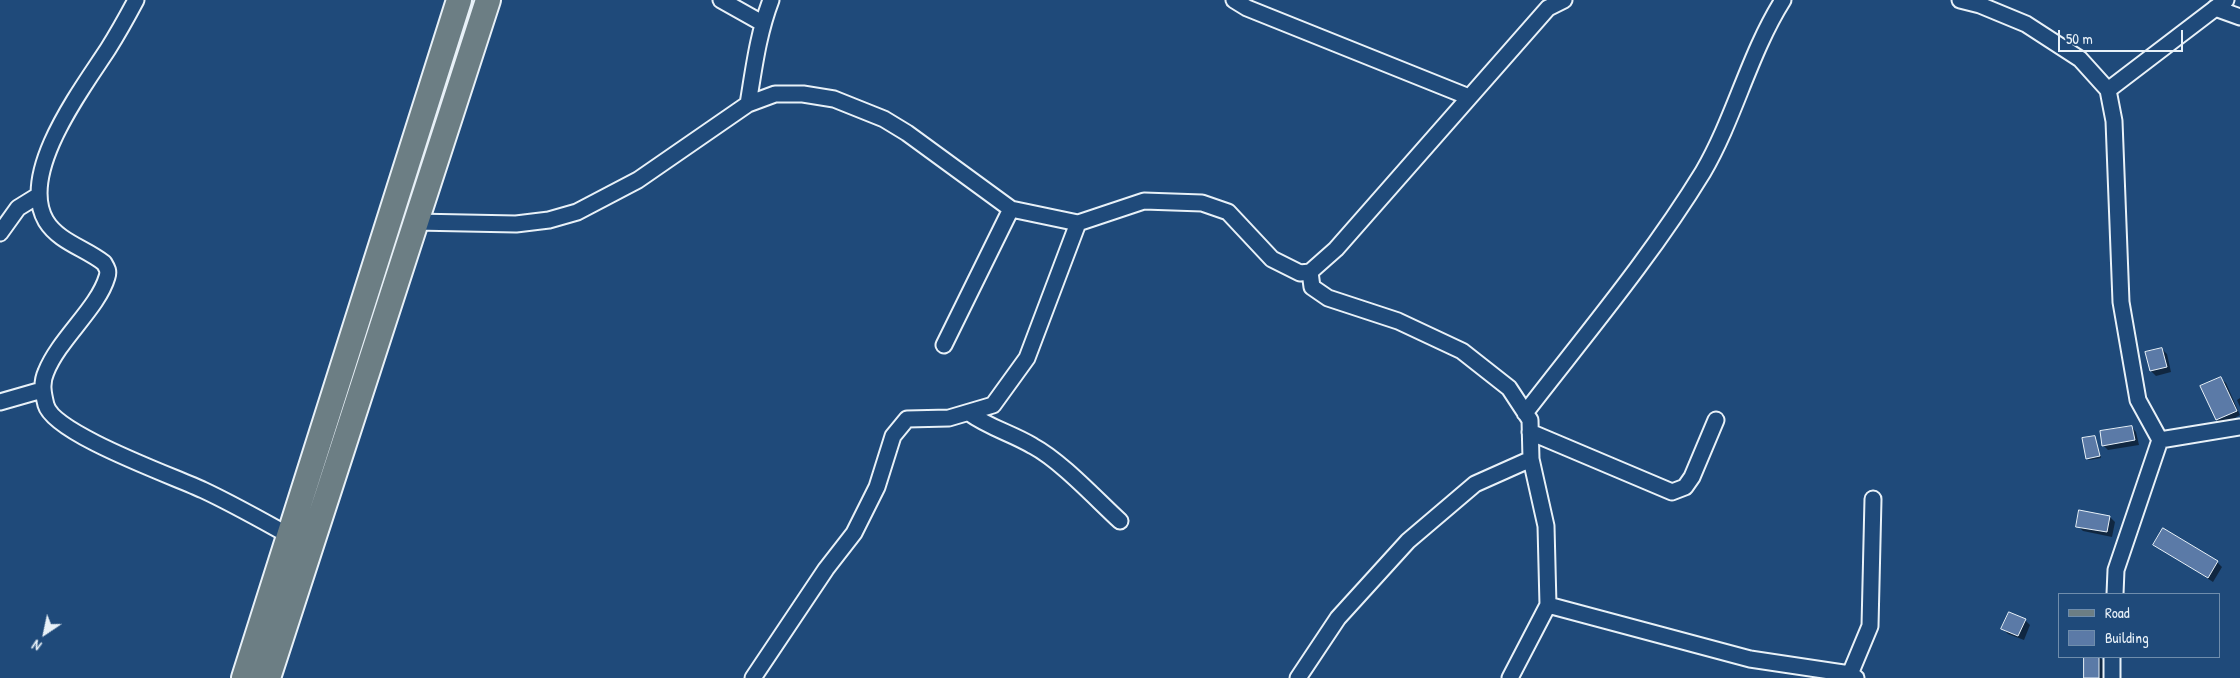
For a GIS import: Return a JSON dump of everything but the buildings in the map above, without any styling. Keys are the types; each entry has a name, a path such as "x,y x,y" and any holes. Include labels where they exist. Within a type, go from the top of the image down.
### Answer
{"main road":[{"path":"244,678 459,0"},
{"path":"268,678 488,0"}],"street":[{"path":"136,0 108,49 71,104 48,152 39,195 42,213 52,229 95,256 108,269 108,276 101,291 59,348 45,372 42,390 47,409 60,423 105,448 202,489 290,536"},
{"path":"721,0 762,24"},
{"path":"748,104 762,24 772,0"},
{"path":"1234,0 1247,8 1470,97"},
{"path":"415,222 516,224 549,220 577,212 638,180 748,104 775,94 803,94 834,99 884,119 907,133 1011,209 1078,223 1144,201 1202,203 1228,212 1272,259 1300,273 1310,272 1336,249 1548,8 1564,0"},
{"path":"1525,413 1666,229 1704,170 1740,94 1758,46 1782,0"},
{"path":"1961,0 1980,5 2026,24 2080,59 2108,90 2114,121 2121,302 2138,400 2160,440 2116,570 2115,593"},
{"path":"2108,90 2221,4 2240,17"},
{"path":"0,233 18,208 39,195"},
{"path":"944,345 1011,209"},
{"path":"753,678 826,569 854,533 877,487 893,436 907,419 949,418 993,405 1027,358 1078,223"},
{"path":"1310,272 1312,287 1328,298 1398,321 1462,351 1509,388 1530,420 1531,459 1546,526 1548,605 1510,678"},
{"path":"0,402 42,390"},
{"path":"969,412 993,428 1034,446 1120,522"},
{"path":"1530,432 1672,492 1685,487 1692,477 1716,420"},
{"path":"2160,440 2240,427"},
{"path":"1298,678 1338,618 1408,541 1475,484 1531,459"},
{"path":"1548,605 1750,659 1853,676 1870,626 1873,500"},
{"path":"2112,658 2112,678"}]}
